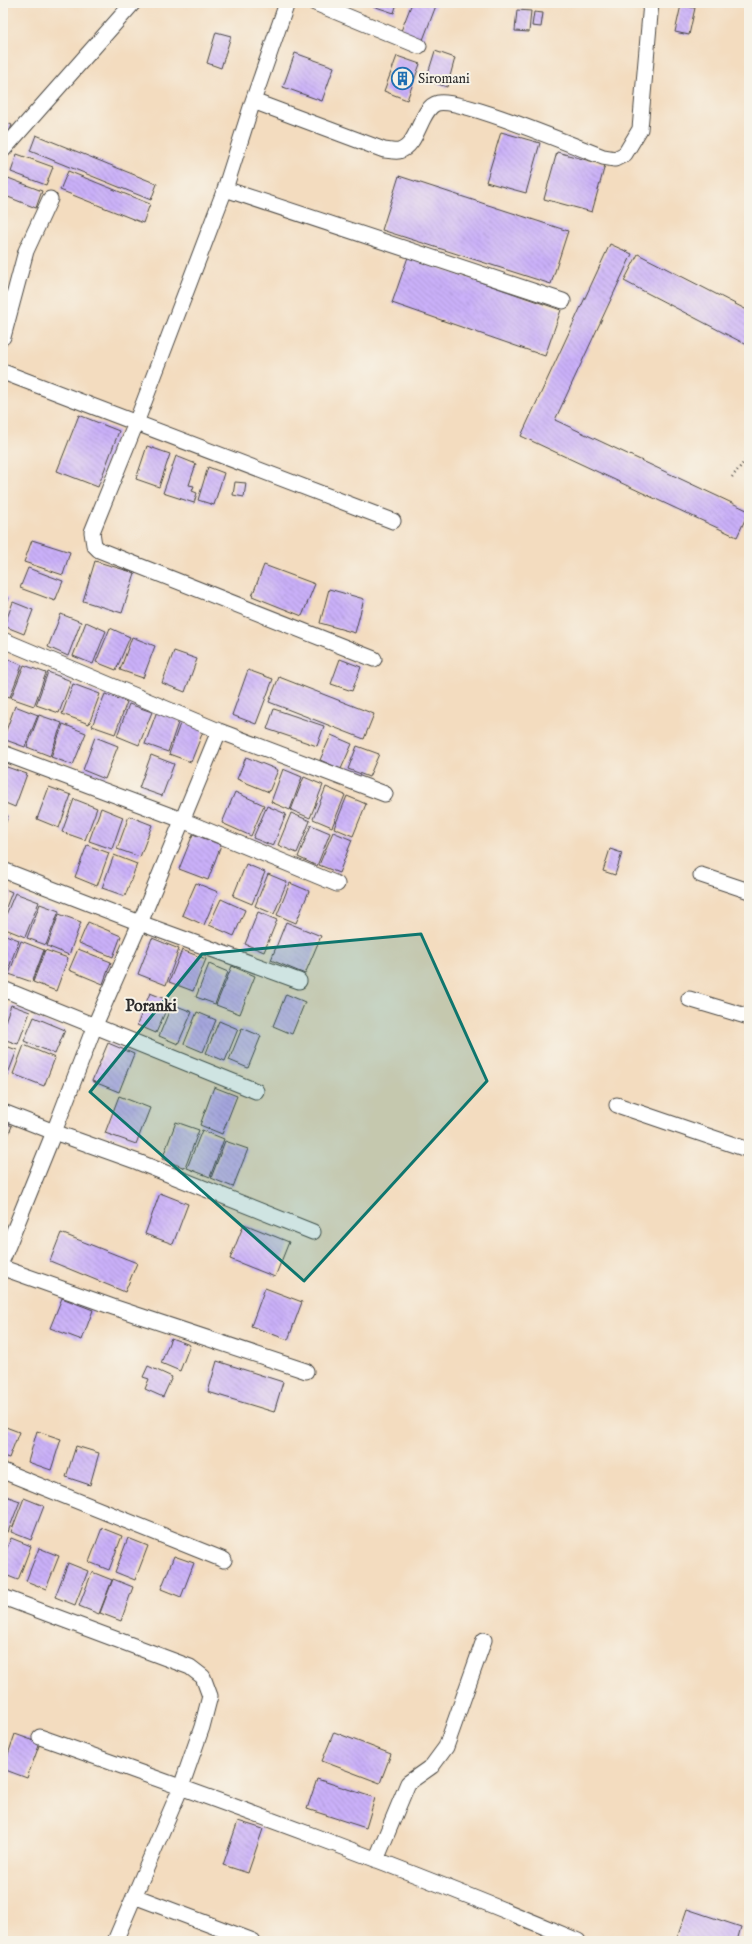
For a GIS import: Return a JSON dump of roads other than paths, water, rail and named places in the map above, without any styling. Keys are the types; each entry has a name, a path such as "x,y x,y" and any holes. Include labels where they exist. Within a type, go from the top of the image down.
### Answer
{"street":[{"path":"3,150 133,3"},
{"path":"287,3 252,101 225,190 136,423 92,532 92,539 99,550 374,659"},
{"path":"315,3 419,46"},
{"path":"252,101 384,150 398,152 406,148 413,139 430,107 437,103 446,102 477,110 603,157 615,159 625,154 640,128 651,3"},
{"path":"225,190 563,301"},
{"path":"3,337 26,251 50,199"},
{"path":"3,372 393,521"},
{"path":"3,640 219,731 385,794"},
{"path":"3,1258 95,1025 140,923 219,731"},
{"path":"3,753 182,820 337,884"},
{"path":"3,870 140,923 299,981"},
{"path":"701,874 749,891"},
{"path":"3,989 256,1091"},
{"path":"689,999 749,1017"},
{"path":"617,1105 749,1150"},
{"path":"3,1112 138,1162 313,1232"},
{"path":"3,1268 112,1307 306,1371"},
{"path":"3,1471 224,1560"},
{"path":"3,1597 190,1666 203,1677 210,1696 202,1727 181,1787 115,1941"},
{"path":"376,1860 408,1783 432,1766 446,1747 484,1640"},
{"path":"40,1737 181,1787 442,1885 578,1941"},
{"path":"134,1896 253,1941"}],"place":[{"name":"Siromani","path":"402,78"}],"district":[{"name":"Poranki","path":"151,1005"}]}
